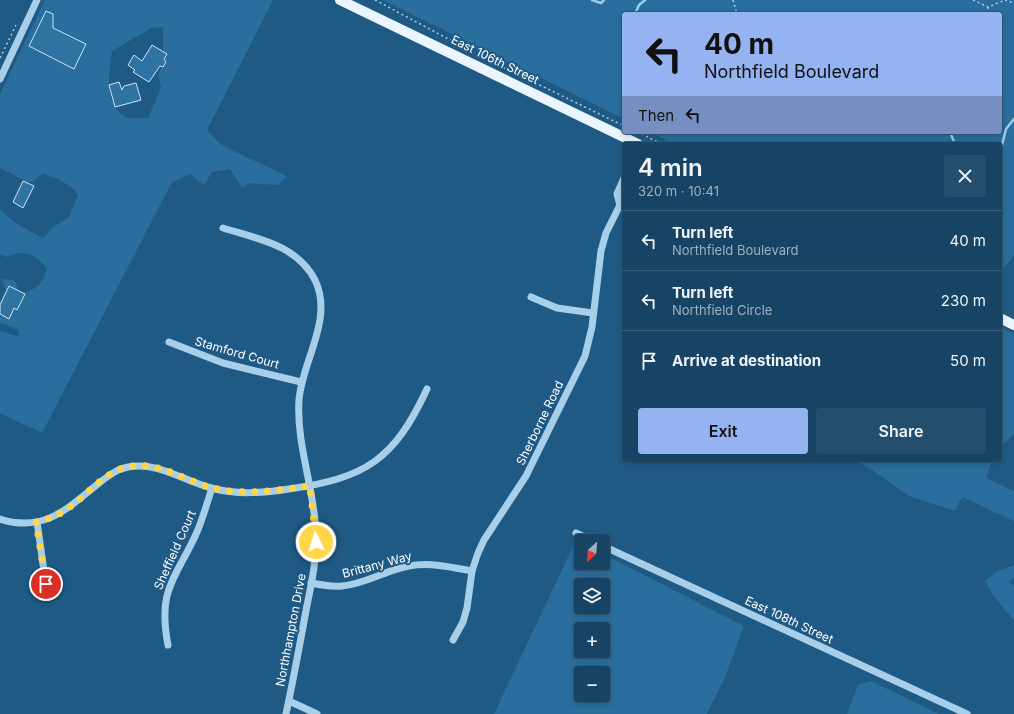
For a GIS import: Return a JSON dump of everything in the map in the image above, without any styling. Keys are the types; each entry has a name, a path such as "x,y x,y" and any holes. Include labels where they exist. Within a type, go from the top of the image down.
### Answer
{"main road":[{"name":"East 106th Street","path":"340,0 634,142"},
{"path":"1002,319 1014,325"}],"street":[{"path":"0,79 37,0"},
{"name":"Sherborne Road","path":"453,640 463,622 467,608 472,571 484,540 526,476 585,356 590,339 601,251 606,233 622,204 617,194 622,183"},
{"name":"Northhampton Drive","path":"224,228 272,243 285,249 306,266 315,281 320,296 321,313 318,330 301,382 299,415 310,486 316,534 316,550 286,714"},
{"path":"531,297 557,308 593,313"},
{"name":"Stamford Court","path":"169,342 223,363 301,382"},
{"path":"0,519 19,523 36,522 66,510 112,473 126,467 139,465 154,467 212,488 239,493 255,493 310,486 346,476 379,458 405,432 427,389"},
{"name":"Sheffield Court","path":"168,645 164,614 168,590 197,533 212,488"},
{"path":"36,522 46,584"},
{"name":"East 108th Street","path":"610,549 966,714"},
{"name":"Brittany Way","path":"311,583 333,586 352,585 394,570 416,565 442,565 472,571"},
{"path":"289,701 317,714"}],"path":[{"path":"375,0 484,58 622,125"},
{"path":"733,0 736,12"},
{"path":"973,0 988,7 1005,0 1014,3"},
{"path":"988,7 988,12"},
{"path":"641,134 658,142"}],"shaded area":[{"path":"45,0 273,0 207,130 221,145 287,176 278,185 248,183 242,188 230,169 212,172 204,185 190,174 172,182 42,433 0,413 0,331 19,337 18,330 0,322 0,316 8,312 12,297 5,289 2,279 14,280 19,295 38,286 43,280 47,269 39,260 29,254 18,253 7,257 0,254 0,209 15,223 43,238 52,228 69,217 78,195 72,188 51,176 42,174 33,182 28,182 0,168 0,94","holes":["163,27 163,63 158,75 161,88 148,118 129,118 121,114 111,99 109,79 112,51 151,28"]},
{"path":"383,0 1014,0 1014,255 1002,271 1002,142 671,142 654,134 1002,134 1002,12 622,12 622,118"},
{"path":"1002,328 1014,334 1014,433 1002,446"},
{"path":"858,462 991,462 986,478 1014,491 1014,521 962,497 955,511 909,496 871,469"},
{"path":"574,544 574,570 610,570 610,558 744,626 725,677 707,714 494,714"},
{"path":"1014,565 1014,577 1008,582 1014,585 1014,621 993,595 985,581 996,572"},
{"path":"871,681 939,714 847,714 858,685"}],"building":[{"path":"46,11 53,14 53,28 86,44 74,69 29,46"},
{"path":"152,45 167,54 164,59 166,62 163,67 160,66 149,82 133,72 135,70 128,65 134,55 142,61"},
{"path":"119,82 122,90 124,86 136,83 141,100 115,107 109,85"},
{"path":"23,181 34,186 23,208 13,202"},
{"path":"9,286 25,294 17,310 14,308 9,319 0,314 0,305"}],"waterway":[{"path":"592,0 601,3 604,0"},
{"path":"636,12 639,5 645,0"},
{"path":"1002,145 1006,129 1014,119"},
{"path":"951,134 954,142"}],"route":[{"path":"46,584 36,522 46,520 66,510 112,473 126,467 139,465 154,467 212,488 239,493 266,492 310,486 316,542"}]}
